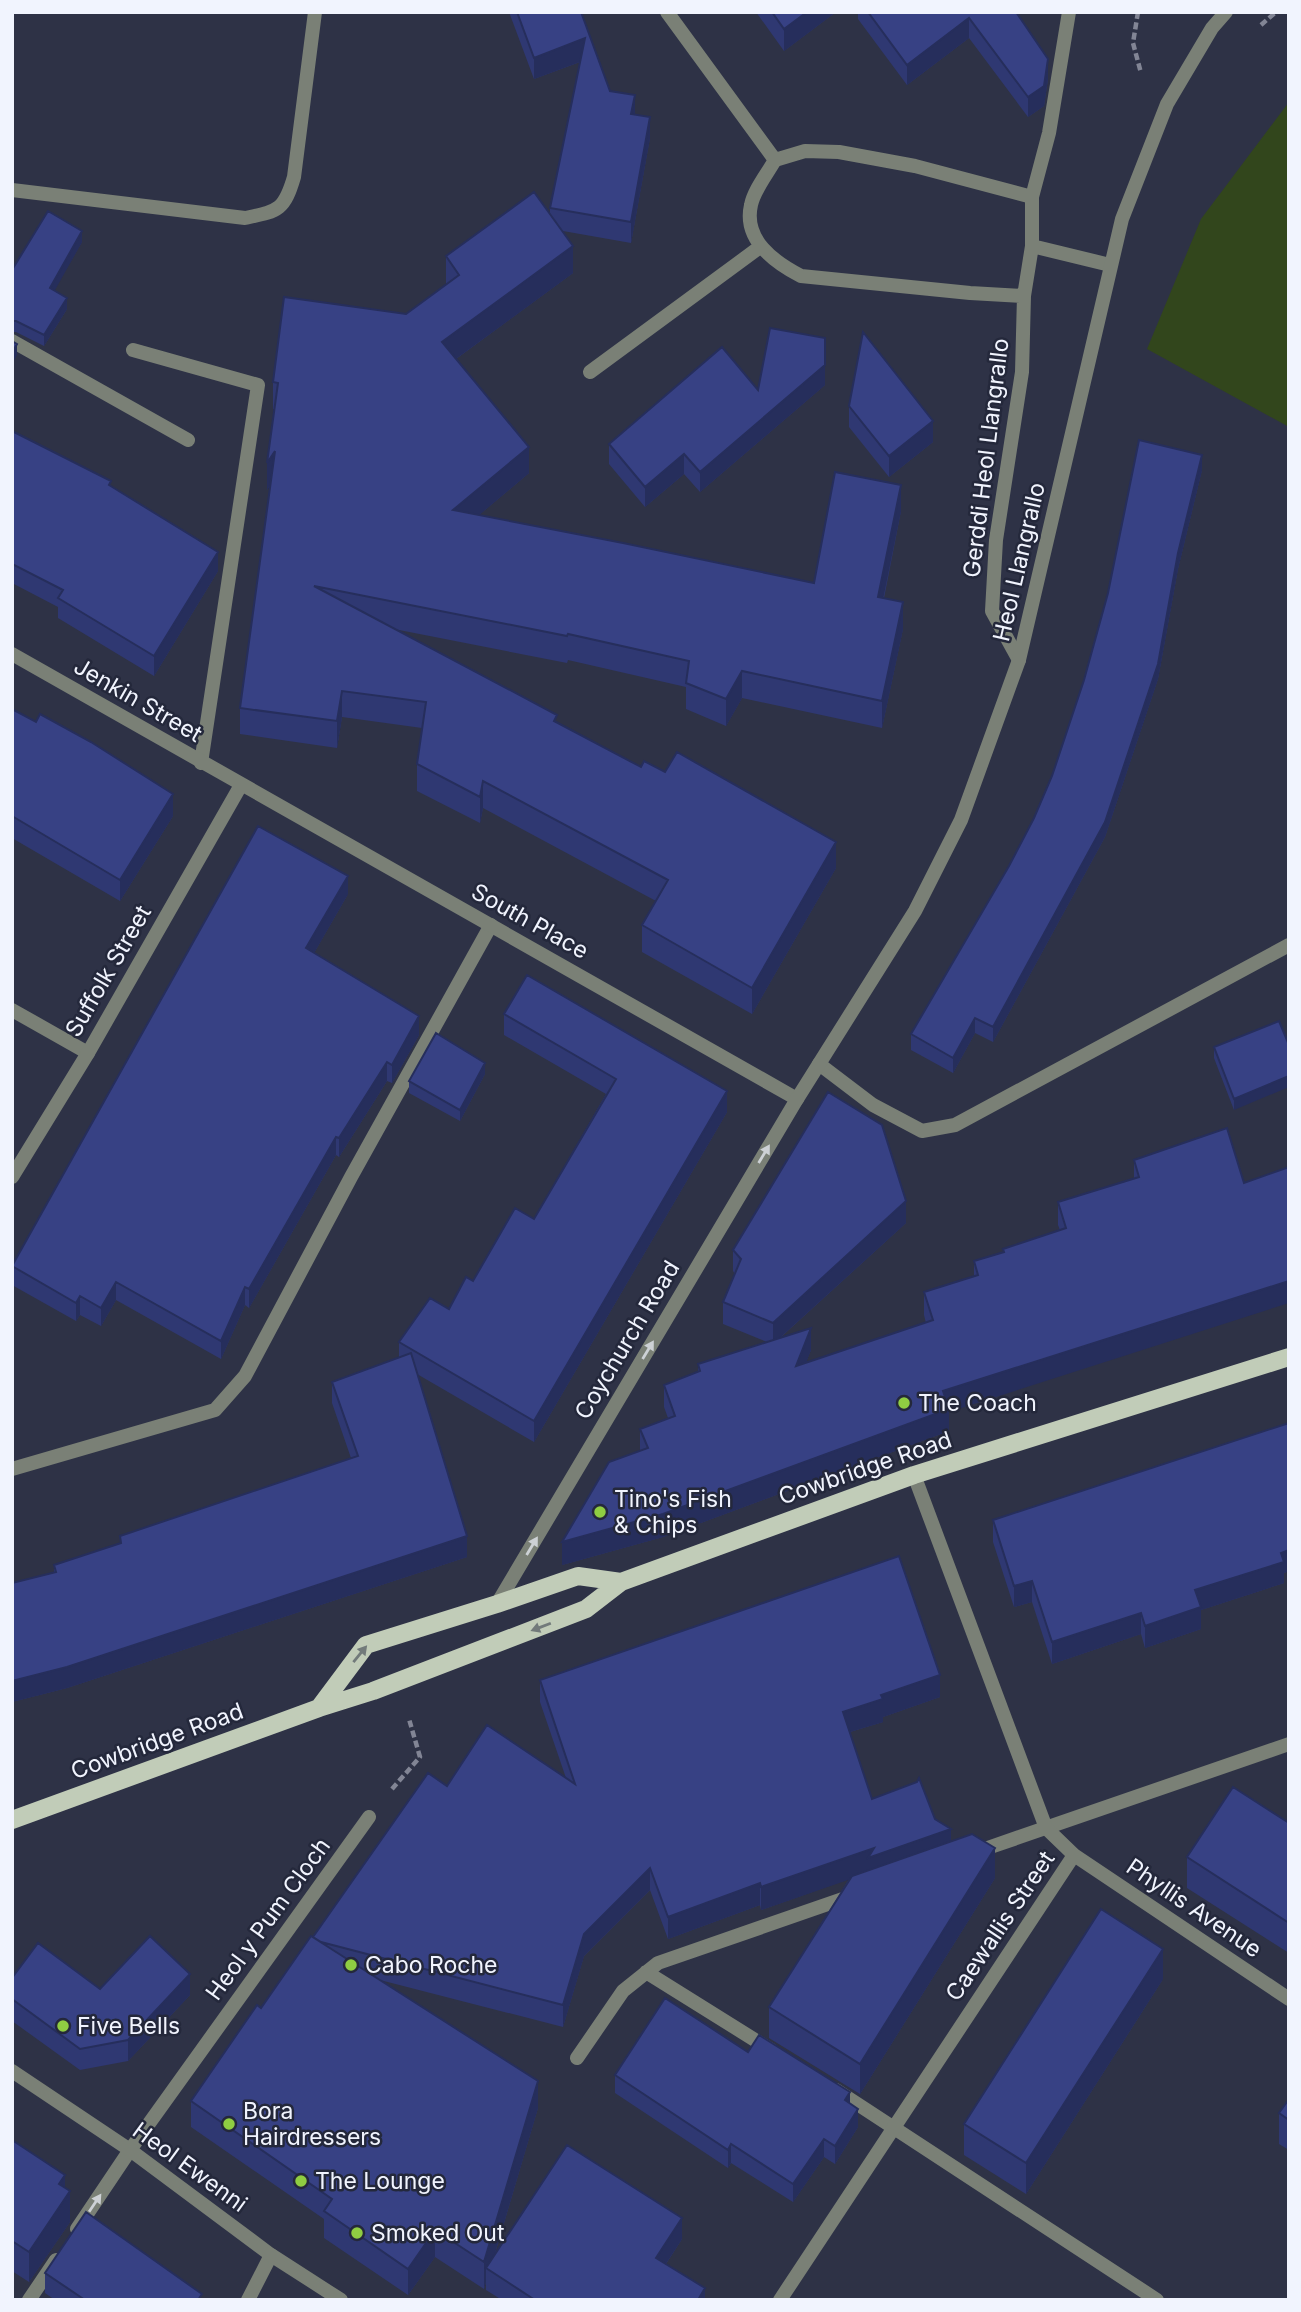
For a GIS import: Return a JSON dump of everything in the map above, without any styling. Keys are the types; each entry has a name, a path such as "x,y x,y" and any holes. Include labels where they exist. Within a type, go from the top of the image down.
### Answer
{"main road":[{"name":"Cowbridge Road","path":"12,1820 318,1708 373,1691 586,1609 621,1581 914,1475 1289,1357"},
{"name":"Cowbridge Road","path":"318,1708 366,1645 578,1576 621,1581"}],"street":[{"path":"12,190 245,218 275,211 288,197 294,177 315,12"},
{"path":"667,12 775,160"},
{"path":"1024,296 801,276 777,264 760,247 750,222 751,203 775,160 805,151 839,152 915,166 1032,197 1049,133 1069,12"},
{"name":"Heol Llangrallo","path":"797,1098 915,911 955,831 1019,660 1122,219 1167,104 1212,29 1226,12"},
{"name":"Gerddi Heol Llangrallo","path":"1019,660 992,611 996,540 1022,372 1024,296 1032,246 1032,197"},
{"path":"1032,246 1110,265"},
{"path":"590,372 760,247"},
{"path":"12,341 188,440"},
{"path":"133,350 258,385 201,763"},
{"name":"Jenkin Street","path":"12,654 241,785"},
{"name":"South Place","path":"241,785 797,1098"},
{"name":"Suffolk Street","path":"12,1177 88,1053 241,785"},
{"path":"12,1469 215,1410 245,1376 351,1177 491,925"},
{"path":"819,1064 873,1105 922,1131 955,1125 1289,945"},
{"path":"12,1010 88,1053"},
{"name":"Coychurch Road","path":"497,1604 797,1098"},
{"name":"Caewallis Street","path":"780,2300 1074,1855 1046,1828 914,1475"},
{"path":"968,1855 1289,1744"},
{"name":"Heol y Pum Cloch","path":"29,2300 130,2150 369,1817"},
{"name":"Phyllis Avenue","path":"1074,1855 1289,1999"},
{"path":"577,2058 623,1991 658,1963 865,1891"},
{"path":"646,1972 788,2060"},
{"name":"Heol Ewenni","path":"12,2071 130,2150 271,2255 341,2300"},
{"path":"823,2082 1157,2300"},
{"path":"248,2300 271,2255"}],"path":[{"path":"1138,12 1133,43 1143,80 1167,104"}],"green space":[{"path":"1289,102 1289,427 1147,349 1201,219"}],"building":[{"path":"517,12 581,12 610,91 635,95 631,114 650,117 631,222 550,208 585,38 534,58"},
{"path":"772,12 807,12 784,29"},
{"path":"868,12 1016,12 1048,59 1044,86 1028,97 969,18 907,65"},
{"path":"534,192 573,246 442,342 529,447 453,510 814,583 835,472 901,485 878,597 903,602 882,701 742,671 726,699 686,683 689,661 568,634 567,636 314,586 557,715 554,721 641,767 644,761 665,772 677,752 836,842 752,988 642,925 668,880 483,781 480,797 417,764 426,702 342,691 337,721 240,708 275,451 267,463 278,383 273,382 284,297 406,314 459,275 446,256"},
{"path":"48,211 82,231 50,288 67,298 44,335 12,321 12,270"},
{"path":"770,328 825,338 825,365 700,472 684,454 645,487 609,444 722,347 758,390"},
{"path":"863,332 933,421 889,456 849,406"},
{"path":"12,431 111,481 109,485 218,552 154,656 58,598 63,590 12,564"},
{"path":"1139,440 1202,455 1178,553 1158,664 1105,822 993,1027 975,1018 953,1058 911,1034 1009,866 1052,776 1084,680 1108,593"},
{"path":"12,709 36,722 40,714 91,742 173,794 120,880 12,816"},
{"path":"258,826 348,876 306,948 419,1016 392,1065 387,1062 339,1138 336,1137 249,1289 245,1287 221,1341 116,1282 101,1308 80,1296 76,1303 12,1266"},
{"path":"527,975 727,1091 534,1421 399,1342 430,1298 449,1309 466,1277 473,1281 515,1208 534,1219 616,1079 504,1014"},
{"path":"1279,1021 1289,1045 1289,1076 1234,1099 1214,1047"},
{"path":"436,1033 485,1063 460,1110 409,1081"},
{"path":"828,1092 882,1125 906,1201 773,1323 723,1302 741,1259 733,1250"},
{"path":"1227,1128 1244,1183 1289,1167 1289,1281 943,1391 949,1409 663,1514 562,1542 609,1462 648,1448 640,1429 675,1416 664,1385 700,1371 698,1364 811,1328 796,1366 933,1320 924,1292 978,1275 974,1261 1066,1228 1058,1202 1139,1177 1134,1160"},
{"path":"411,1353 467,1536 67,1667 12,1681 12,1583 56,1572 54,1565 121,1543 120,1536 358,1456 332,1382"},
{"path":"1289,1423 1289,1550 1281,1553 1284,1562 1195,1590 1201,1607 1145,1626 1141,1613 1052,1642 1032,1581 1014,1586 993,1520"},
{"path":"899,1556 940,1675 881,1695 883,1699 843,1712 872,1799 917,1782 919,1778 935,1819 951,1829 868,1858 874,1848 761,1887 760,1883 668,1917 650,1868 584,1934 563,2005 321,1942 313,1937 428,1773 447,1786 487,1725 575,1784 540,1680"},
{"path":"1233,1787 1289,1823 1289,1923 1187,1857"},
{"path":"972,1834 995,1848 860,2064 769,2007 852,1876"},
{"path":"1101,1909 1163,1949 1026,2163 964,2124"},
{"path":"150,1936 190,1974 128,2040 80,2049 12,1999 12,1978 38,1943 100,1989"},
{"path":"311,1936 538,2081 484,2262 435,2230 408,2269 324,2211 332,2199 191,2101 257,2005 261,2008"},
{"path":"665,1998 748,2052 759,2035 850,2092 845,2100 858,2109 835,2146 824,2139 793,2184 731,2144 728,2150 615,2075"},
{"path":"1289,2099 1289,2120 1279,2113"},
{"path":"12,2140 65,2175 59,2184 70,2191 29,2252 12,2241"},
{"path":"567,2145 682,2218 656,2258 705,2288 698,2300 535,2300 486,2268"},
{"path":"86,2212 202,2294 198,2300 85,2300 45,2273"}],"place":[{"name":"The Coach","path":"904,1403"},
{"name":"Tino's Fish & Chips","path":"600,1512"},
{"name":"Cabo Roche","path":"351,1965"},
{"name":"Five Bells","path":"63,2026"},
{"name":"Bora Hairdressers","path":"229,2124"},
{"name":"The Lounge","path":"301,2181"},
{"name":"Smoked Out","path":"357,2233"}]}
